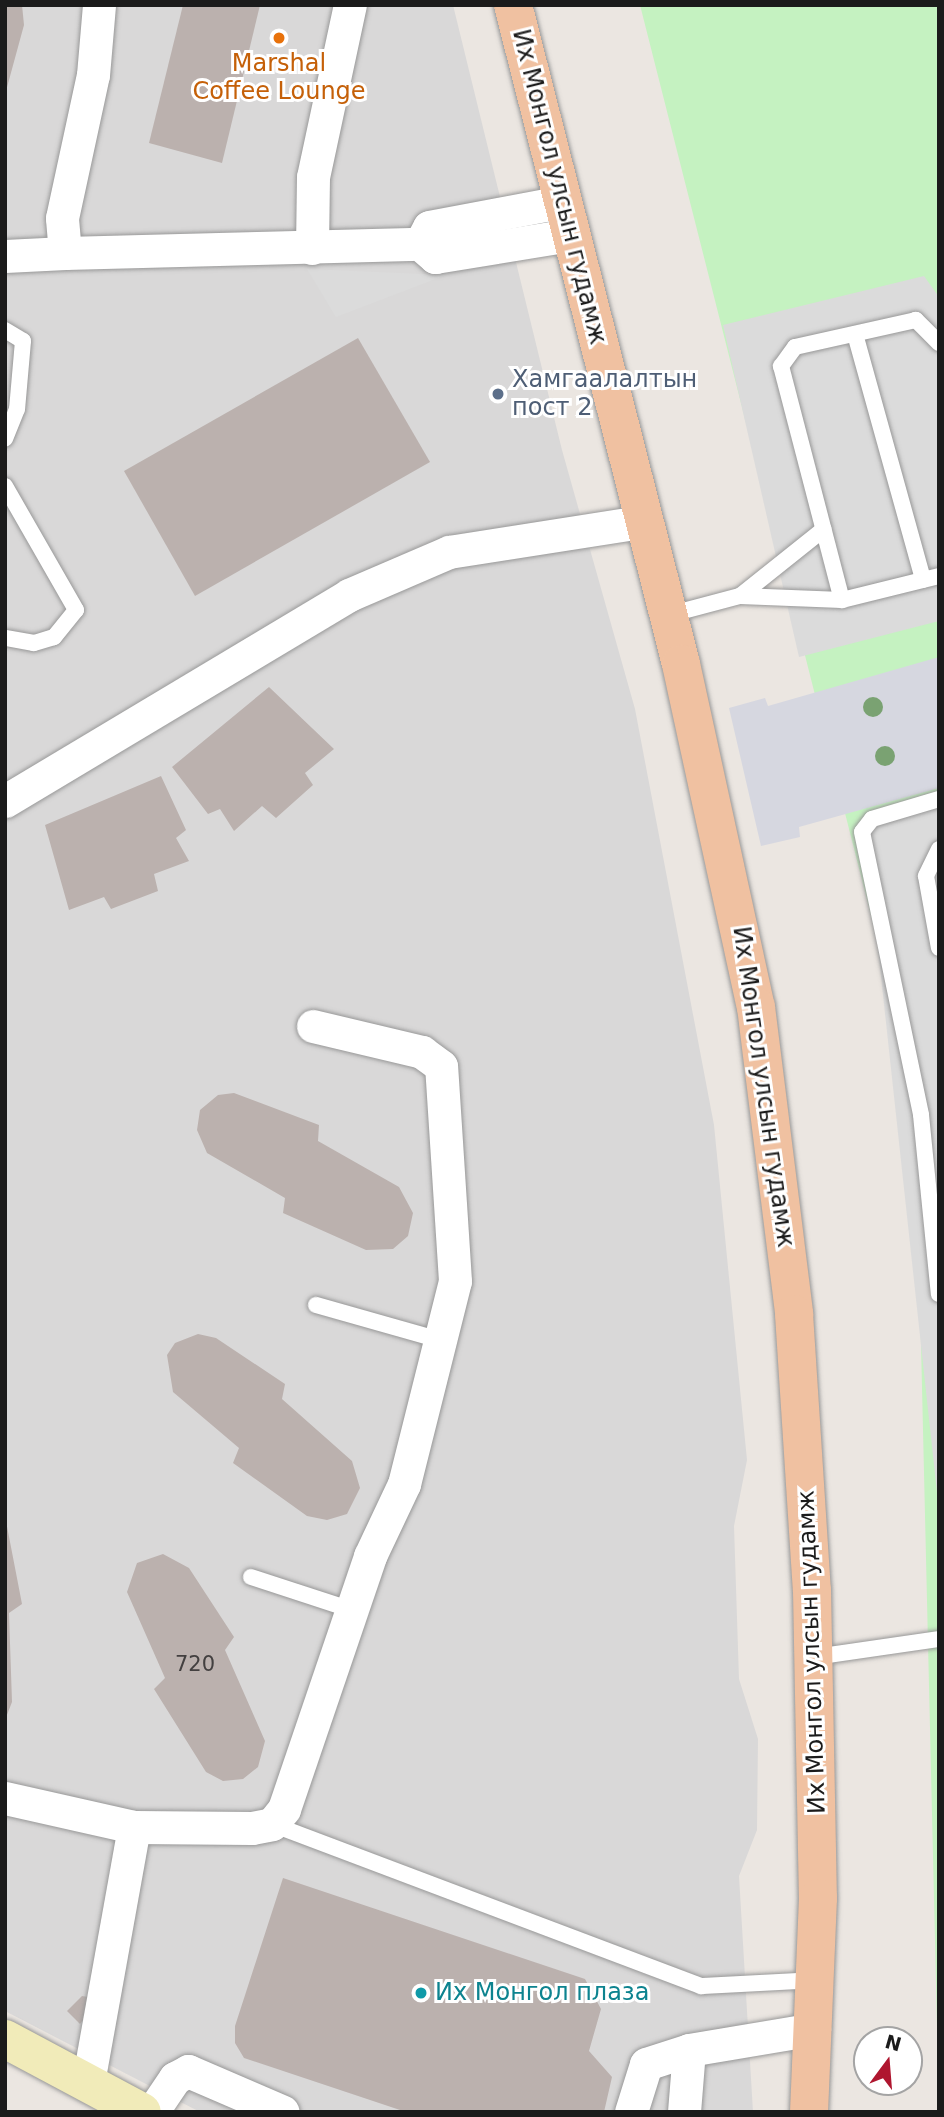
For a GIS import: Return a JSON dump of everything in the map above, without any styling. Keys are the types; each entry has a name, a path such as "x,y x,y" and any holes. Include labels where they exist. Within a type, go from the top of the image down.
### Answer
{"main road":[{"name":"Их Монгол улсын гудамж","path":"513,5 646,521 756,1007 803,1408 814,1657 816,1980 809,2112"}],"street":[{"path":"65,253 62,218 93,75 99,5"},
{"path":"312,248 313,177 350,5"},
{"path":"5,257 65,253 420,244 429,227 566,218"},
{"path":"5,801 349,595 449,552 646,521"},
{"path":"5,1798 134,1827 272,1824 284,1809 352,1610 404,1484 455,1281 441,1066 422,1052 313,1026"},
{"path":"88,2083 134,1827"},
{"path":"631,2112 646,2064 689,2050 814,2029"},
{"path":"5,2039 142,2112"},
{"path":"684,2112 689,2050"},
{"path":"152,2112 175,2078 188,2071 283,2112"}],"lane":[{"path":"842,600 781,366 794,347 916,320 939,343"},
{"path":"5,330 23,341 17,409 5,439"},
{"path":"668,614 740,596 842,600 931,578 855,334"},
{"path":"5,486 76,610 54,637 34,643 5,638"},
{"path":"740,596 824,529"},
{"path":"939,799 872,818 862,832 921,1115 939,1294"},
{"path":"939,849 926,876 939,948"},
{"path":"316,1305 440,1340"},
{"path":"250,1577 352,1610"},
{"path":"814,1657 939,1639"},
{"path":"272,1824 701,1986 816,1980"}],"shaded area":[{"path":"5,5 453,5 562,450 635,709 714,1125 747,1460 734,1526 739,1679 758,1739 757,1830 739,1876 753,2112 200,2112 5,2011"},
{"path":"307,269 446,275 336,317"},
{"path":"924,276 939,297 939,621 799,657 723,325"},
{"path":"939,657 939,788 799,827 800,837 761,846 729,708 765,698 768,706"},
{"path":"939,807 939,1511 865,829"}],"green space":[{"path":"640,5 939,5 939,2112 915,1089"}],"building":[{"path":"5,5 22,5 24,25 6,91"},
{"path":"183,5 260,5 222,163 149,143"},
{"path":"358,338 430,462 195,596 124,471"},
{"path":"269,687 334,749 305,773 313,785 276,818 262,806 234,831 220,809 208,814 172,767"},
{"path":"161,776 186,830 176,838 189,861 154,874 158,891 111,909 104,897 69,910 45,825"},
{"path":"234,1093 319,1125 318,1141 399,1187 413,1213 408,1236 393,1249 366,1250 283,1213 285,1198 207,1153 197,1130 200,1110 218,1095"},
{"path":"198,1334 216,1338 285,1384 282,1399 352,1461 360,1488 347,1514 327,1520 307,1516 233,1463 239,1448 173,1392 167,1355 175,1343"},
{"path":"5,1516 22,1604 9,1613 12,1702 5,1720"},
{"path":"163,1554 189,1568 234,1637 225,1650 265,1741 258,1767 243,1779 223,1781 206,1772 154,1689 165,1678 127,1592 137,1563"},
{"name":"Их Монгол плаза","path":"283,1878 585,1979 601,2009 589,2051 612,2077 604,2112 406,2112 244,2058 235,2043 235,2026"},
{"path":"82,1996 99,1999 80,2024 67,2011"}],"place":[{"name":"Marshal Coffee Lounge","path":"279,38"},
{"name":"Хамгаалалтын пост 2","path":"498,394"},
{"name":"Их Монгол плаза","path":"421,1993"}]}
